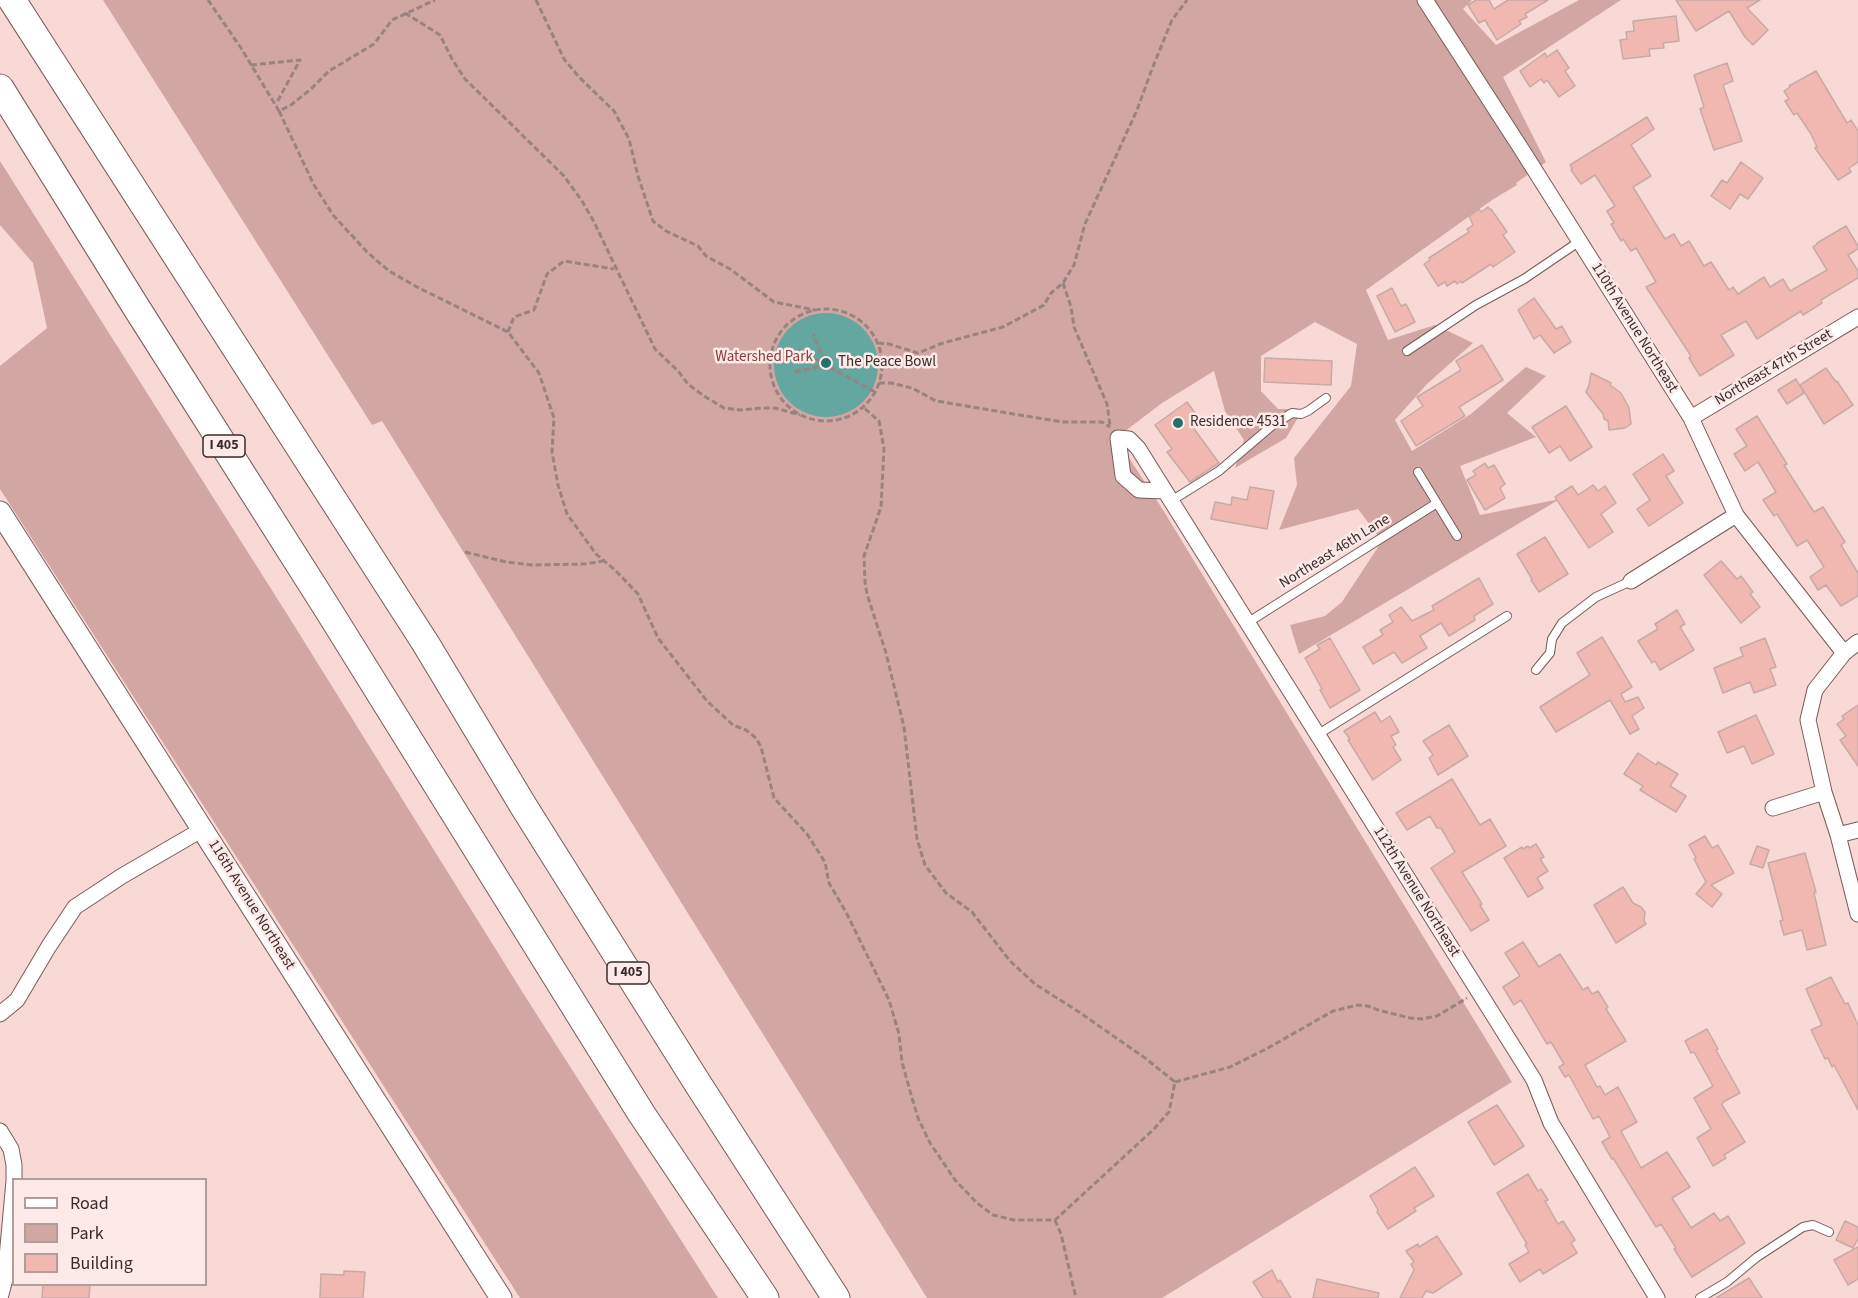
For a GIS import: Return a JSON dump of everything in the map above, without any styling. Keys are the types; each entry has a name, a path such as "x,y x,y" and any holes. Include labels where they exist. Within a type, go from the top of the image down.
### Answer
{"highway":[{"name":"I 405","path":"12,0 426,644 530,817 704,1094 836,1298"},
{"name":"I 405","path":"0,88 346,637 641,1113 765,1298"}],"street":[{"name":"110th Avenue Northeast","path":"1425,0 1691,418 1736,515 1844,653"},
{"name":"Northeast 47th Street","path":"1691,418 1858,317"},
{"path":"1114,433 1123,476 1139,490 1168,496"},
{"name":"112th Avenue Northeast","path":"1114,433 1129,439 1138,448 1534,1080 1551,1124 1653,1296"},
{"name":"116th Avenue Northeast","path":"0,512 501,1298"},
{"path":"1631,581 1736,515"},
{"path":"1858,642 1844,653 1815,690 1808,720 1824,792 1838,835 1858,914"},
{"path":"1773,808 1824,792"},
{"path":"0,1014 17,1000 75,907 122,876 203,830"},
{"path":"1838,835 1858,830"},
{"path":"0,1131 11,1149 14,1178"},
{"path":"0,1298 5,1279 12,1202"}],"lane":[{"path":"1407,351 1476,305 1524,279 1580,241"},
{"path":"1168,496 1219,471 1274,424 1292,413 1301,414 1308,411 1326,398"},
{"path":"1418,472 1456,536"},
{"name":"Northeast 46th Lane","path":"1247,623 1437,503"},
{"path":"1536,670 1550,653 1552,639 1562,623 1596,597 1631,581"},
{"path":"1317,735 1507,616"},
{"path":"1700,1298 1727,1282 1757,1257 1803,1227 1813,1225 1829,1233"}],"path":[{"path":"208,0 251,65 258,80 276,104 314,185 333,215 366,252 389,271 508,332 539,373 554,418 552,452 558,485 567,514 596,554 638,594 658,638 707,701 733,725 746,730 756,738 774,798 807,834 825,862 829,883 847,914 889,1000 898,1034 902,1062 918,1118 930,1143 955,1180 977,1203 993,1215 1014,1220 1055,1220 1154,1129 1169,1112 1174,1082"},
{"path":"279,111 291,105 311,89 329,70 374,44 392,20 435,0"},
{"path":"405,14 440,35 465,79 564,176 594,222 655,349 688,384 724,408 741,410 775,408 816,420 832,421 849,416 863,407 879,383 882,363 878,343 870,330 845,312 830,309 815,310 774,302 730,269 706,256 698,246 666,231 653,221 629,139 614,111 564,59 536,0"},
{"path":"878,343 918,353 1003,327 1044,304 1063,283 1074,265 1085,224 1137,110 1172,20 1187,0"},
{"path":"251,65 300,60 276,104"},
{"path":"508,332 514,317 534,310 547,274 564,261 616,269"},
{"path":"1063,283 1071,307 1074,327 1107,404 1114,433"},
{"path":"800,415 778,394 772,380 771,357 779,336 788,324 801,315 815,310"},
{"path":"813,334 826,365"},
{"path":"798,350 875,392"},
{"path":"795,372 826,365"},
{"path":"879,383 912,388 936,401 1062,422 1102,422 1114,433"},
{"path":"863,407 879,421 884,449 881,507 864,556 865,582 886,653 904,727 917,839 925,865 946,893 972,912 1011,961 1035,984 1079,1012 1174,1082"},
{"path":"465,552 506,562 532,565 585,564 603,561"},
{"path":"1174,1082 1230,1067 1333,1011 1346,1007 1368,1006 1410,1018 1423,1019 1437,1016 1464,1000"},
{"path":"1055,1220 1061,1234 1076,1298"}],"green space":[{"name":"Watershed Park","path":"103,0 1472,0 1463,9 1496,45 1579,0 1621,0 1503,77 1546,162 1516,183 1517,185 1492,200 1366,290 1388,340 1435,325 1473,343 1427,384 1395,420 1412,451 1471,414 1526,367 1546,376 1507,413 1536,437 1460,466 1480,515 1560,499 1299,654 1290,625 1325,616 1342,602 1382,541 1358,509 1279,530 1297,485 1294,458 1351,386 1357,344 1315,322 1261,356 1261,391 1278,409 1303,409 1286,438 1235,468 1244,440 1225,411 1214,371 1162,403 1120,435 1118,441 1163,510 1512,1082 1162,1298 927,1298 382,421 372,425"},
{"path":"0,161 287,614 523,993 718,1298 520,1298 0,489 0,366 47,328 33,263 0,225"}],"water":[{"name":"The Peace Bowl","path":"826,313 846,317 863,328 874,345 878,365 874,385 863,402 846,413 826,417 806,413 789,402 778,385 774,365 778,345 789,328 806,317"}],"building":[{"path":"1476,0 1489,0 1494,9 1508,0 1548,0 1525,14 1527,17 1519,21 1521,24 1497,40 1485,20 1479,23 1468,5"},
{"path":"1676,0 1760,0 1747,8 1768,30 1753,45 1745,37 1729,11 1696,31"},
{"path":"1676,16 1679,41 1663,43 1664,48 1649,49 1650,56 1623,59 1620,40 1627,39 1626,32 1634,31 1633,21"},
{"path":"1557,50 1569,68 1565,71 1575,86 1559,97 1547,80 1544,83 1541,79 1530,87 1520,71 1545,53 1547,57"},
{"path":"1727,63 1733,81 1723,85 1742,141 1714,150 1700,109 1704,107 1694,75"},
{"path":"1816,71 1847,123 1851,120 1858,131 1858,162 1849,168 1851,172 1838,180 1815,148 1817,147 1811,134 1797,113 1794,115 1785,101 1789,99 1784,91 1789,86"},
{"path":"1647,117 1654,129 1631,145 1651,176 1633,187 1665,239 1674,234 1681,246 1689,241 1704,266 1711,262 1729,290 1733,287 1738,294 1764,277 1770,287 1783,279 1790,291 1827,270 1813,247 1846,226 1858,246 1858,249 1848,255 1858,271 1858,278 1821,300 1822,303 1803,315 1801,311 1757,339 1746,321 1721,335 1734,355 1700,376 1689,358 1691,356 1646,287 1656,282 1636,248 1631,251 1623,239 1621,241 1611,224 1614,223 1607,211 1615,206 1595,175 1581,184 1571,170 1570,165"},
{"path":"1741,162 1763,178 1748,199 1740,194 1730,209 1711,196 1722,180 1727,183"},
{"path":"1488,207 1507,232 1503,235 1515,252 1493,267 1491,264 1462,283 1461,281 1457,284 1455,281 1447,286 1445,282 1438,286 1424,264 1430,260 1429,258 1469,232 1467,229 1473,225 1469,216 1479,209 1481,212"},
{"path":"1392,288 1401,306 1406,304 1415,322 1395,332 1377,296"},
{"path":"1534,298 1556,329 1562,326 1571,342 1554,353 1540,335 1534,339 1518,310"},
{"path":"1482,345 1503,380 1459,407 1465,416 1416,446 1401,421 1423,406 1417,397 1461,370 1456,361"},
{"path":"1265,358 1332,361 1331,385 1264,382"},
{"path":"1826,368 1853,405 1824,424 1800,385"},
{"path":"1591,373 1611,383 1610,385 1621,393 1629,408 1631,424 1625,428 1609,430 1608,421 1604,419 1603,414 1586,392"},
{"path":"1796,379 1804,393 1787,404 1778,390"},
{"path":"1187,402 1200,420 1192,426 1219,463 1190,482 1167,452 1172,449 1155,425"},
{"path":"1566,406 1592,447 1570,461 1560,446 1549,453 1532,427"},
{"path":"1757,416 1787,464 1784,465 1814,512 1823,507 1845,542 1841,545 1858,573 1858,596 1841,606 1826,585 1818,590 1810,577 1824,567 1807,540 1797,546 1777,514 1774,516 1763,500 1776,492 1758,462 1745,471 1734,454 1747,446 1736,429"},
{"path":"1663,454 1674,471 1666,476 1683,503 1649,526 1637,509 1650,500 1633,474"},
{"path":"1485,463 1488,468 1494,465 1505,484 1500,488 1505,498 1485,510 1467,480 1476,475 1473,471"},
{"path":"1593,485 1598,491 1605,486 1616,503 1601,514 1613,532 1589,548 1555,497 1572,486 1578,495"},
{"path":"1250,487 1274,491 1267,529 1211,519 1215,502 1231,505 1232,497 1247,500"},
{"path":"1545,537 1568,574 1539,592 1517,554"},
{"path":"1721,561 1737,579 1741,576 1753,592 1750,594 1760,607 1741,623 1704,575"},
{"path":"1479,578 1493,604 1474,616 1475,620 1449,636 1441,623 1420,636 1427,648 1402,663 1394,652 1373,664 1363,647 1383,635 1380,630 1393,622 1389,615 1401,607 1412,621 1434,610 1432,606"},
{"path":"1677,610 1685,624 1680,627 1694,650 1660,670 1655,661 1652,663 1638,641 1658,629 1655,624"},
{"path":"1602,637 1632,687 1621,694 1625,702 1638,697 1644,708 1632,716 1639,729 1630,734 1610,700 1556,732 1540,707 1590,675 1577,653"},
{"path":"1330,638 1360,690 1330,708 1305,658 1320,649 1317,645"},
{"path":"1765,638 1776,667 1770,669 1776,685 1754,693 1750,682 1723,693 1714,668 1743,656 1740,648"},
{"path":"1858,705 1858,766 1840,740 1846,736 1837,724 1844,719 1842,716"},
{"path":"1375,712 1381,722 1390,716 1399,732 1391,736 1396,745 1393,747 1401,760 1373,780 1344,731"},
{"path":"1756,715 1774,754 1752,764 1744,746 1727,753 1718,732"},
{"path":"1449,725 1468,756 1438,775 1429,758 1433,755 1423,741"},
{"path":"1638,753 1656,765 1658,762 1678,774 1670,786 1686,796 1676,812 1640,790 1643,786 1624,774"},
{"path":"1452,779 1480,825 1490,819 1506,846 1462,872 1489,920 1471,931 1431,868 1455,852 1441,828 1437,828 1430,816 1407,830 1396,813"},
{"path":"1705,836 1712,848 1718,845 1734,873 1711,885 1722,894 1712,907 1696,894 1706,882 1689,845"},
{"path":"1536,844 1544,857 1540,859 1548,871 1537,878 1543,888 1528,897 1504,858 1522,847 1523,849 1528,846 1529,848"},
{"path":"1757,846 1769,850 1763,868 1750,864"},
{"path":"1805,853 1816,892 1814,893 1826,945 1807,950 1802,930 1784,935 1780,921 1783,920 1768,863"},
{"path":"1623,887 1633,903 1645,912 1646,924 1616,943 1594,905"},
{"path":"1523,942 1539,967 1560,954 1583,990 1588,987 1592,994 1598,991 1608,1007 1606,1009 1626,1041 1585,1065 1597,1087 1600,1086 1605,1095 1618,1087 1637,1122 1621,1131 1641,1168 1667,1152 1690,1187 1672,1198 1691,1228 1714,1213 1720,1221 1728,1216 1745,1243 1692,1277 1661,1224 1656,1227 1612,1159 1602,1142 1610,1137 1599,1116 1593,1119 1569,1075 1565,1077 1559,1067 1564,1064 1551,1042 1547,1044 1521,1000 1514,1005 1503,987 1520,976 1505,953"},
{"path":"1831,977 1845,1004 1848,1003 1858,1025 1858,1110 1834,1065 1832,1067 1828,1058 1825,1059 1811,1030 1822,1025 1806,989"},
{"path":"1707,1029 1740,1093 1723,1102 1722,1105 1745,1142 1724,1155 1726,1158 1713,1166 1697,1138 1711,1129 1694,1098 1713,1086 1694,1052 1691,1053 1685,1041"},
{"path":"1497,1105 1524,1146 1494,1165 1468,1122"},
{"path":"1415,1167 1434,1196 1414,1208 1416,1211 1388,1229 1370,1196"},
{"path":"1528,1174 1538,1191 1541,1189 1548,1200 1545,1201 1558,1224 1563,1221 1575,1240 1571,1243 1577,1253 1543,1274 1540,1269 1520,1282 1509,1264 1529,1252 1525,1245 1527,1244 1497,1193"},
{"path":"1845,1221 1858,1227 1858,1239 1853,1248 1836,1240"},
{"path":"1437,1236 1462,1274 1433,1293 1426,1291 1422,1298 1400,1298 1414,1270 1411,1264 1414,1262 1406,1251 1418,1244 1419,1247"},
{"path":"1858,1247 1858,1279 1848,1285 1834,1260"},
{"path":"1272,1270 1291,1298 1263,1298 1253,1282"},
{"path":"344,1271 365,1272 363,1298 320,1298 321,1274 344,1275"},
{"path":"1749,1278 1762,1298 1716,1298"},
{"path":"1317,1279 1379,1293 1378,1298 1313,1298"},
{"path":"43,1286 90,1286 89,1298 42,1298"}],"place":[{"name":"The Peace Bowl","path":"826,363"},
{"name":"Residence 4531","path":"1178,423"}]}
